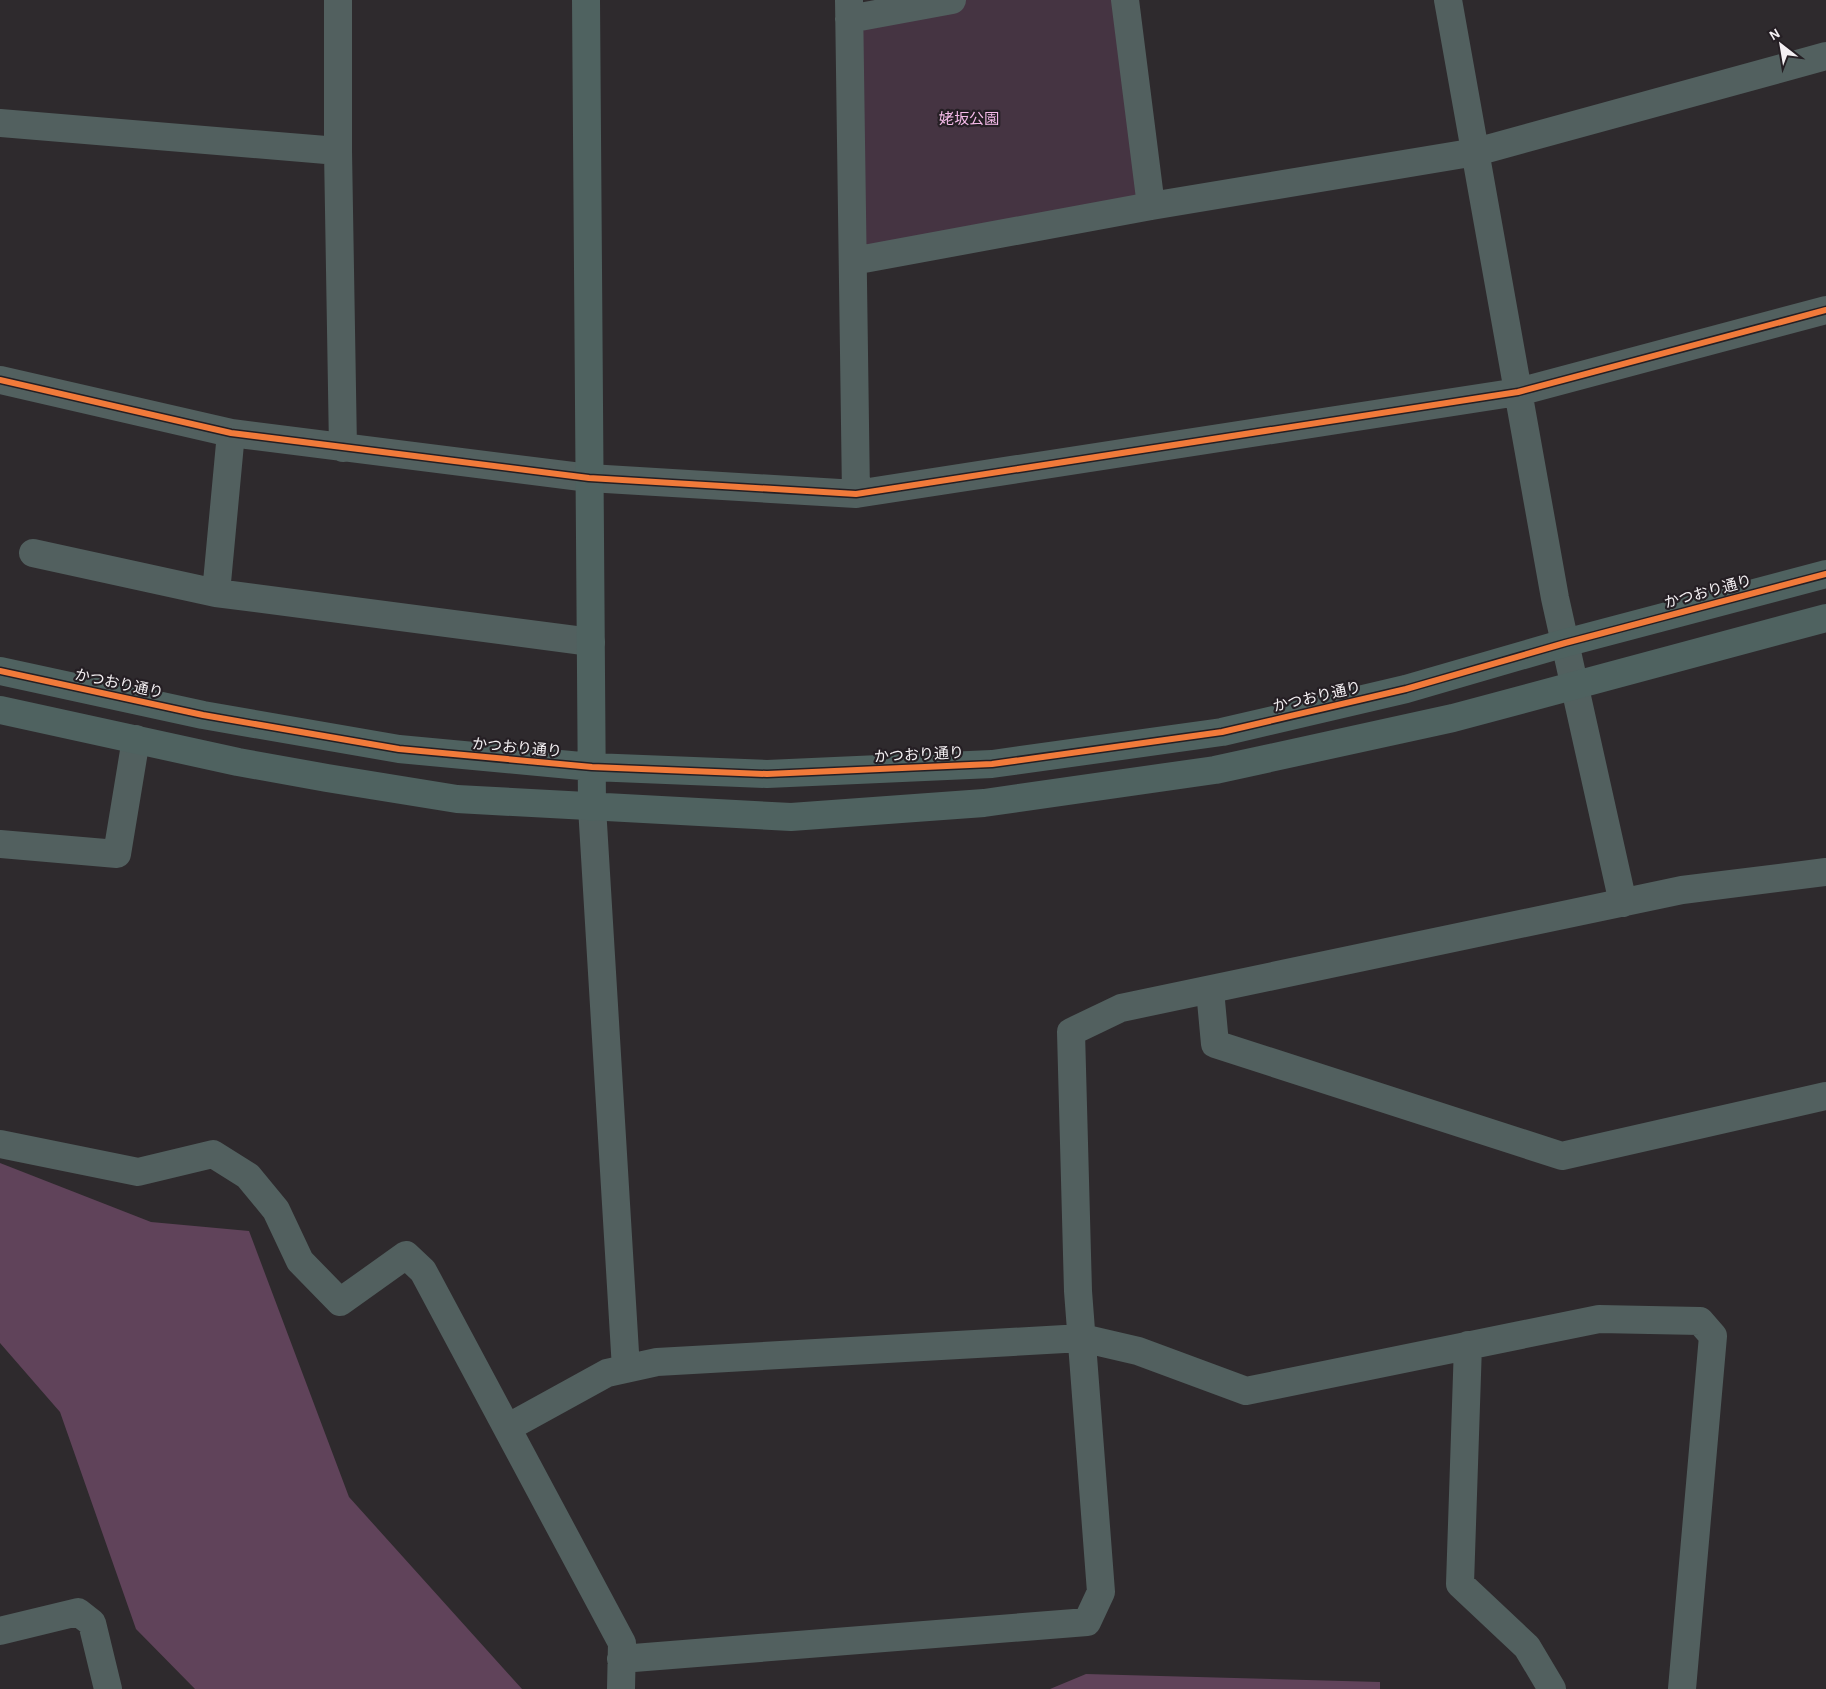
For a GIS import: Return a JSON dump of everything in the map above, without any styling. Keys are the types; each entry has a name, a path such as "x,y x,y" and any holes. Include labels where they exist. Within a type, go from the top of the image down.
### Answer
{"street":[{"path":"338,0 338,151 343,448"},
{"path":"586,0 592,807 626,1370"},
{"path":"856,494 849,9 952,0"},
{"path":"1125,0 1151,206"},
{"path":"1448,0 1565,643 1623,903"},
{"path":"853,261 1151,206 1476,152 1826,56"},
{"path":"0,123 338,151"},
{"path":"0,380 231,434 589,478 856,494 1518,392 1826,310"},
{"path":"216,594 231,434"},
{"path":"33,553 216,594 591,642"},
{"name":"かつおり通り","path":"0,671 203,715 399,749 592,767 768,774 992,764 1222,732 1406,689 1565,643 1826,574"},
{"path":"0,710 238,762 447,797 592,807 791,817 984,803 1216,770 1453,718 1826,618"},
{"path":"0,844 117,854 136,739"},
{"path":"621,1659 1087,1622 1101,1592 1078,1291 1071,1032 1121,1008 1682,890 1826,872"},
{"path":"1210,990 1215,1044 1562,1156 1826,1096"},
{"path":"0,1144 138,1172 213,1154 248,1176 276,1210 300,1261 340,1302 406,1255 423,1271 622,1643 621,1689"},
{"path":"507,1428 607,1374 657,1362 1082,1338 1138,1351 1246,1391 1599,1319 1700,1321 1713,1336 1682,1689"},
{"path":"1468,1345 1460,1584 1527,1647 1552,1689"},
{"path":"0,1631 78,1612 92,1623 108,1689"}],"green space":[{"name":"姥坂公園","path":"952,0 1125,0 1151,206 853,261 849,19"}],"shaded area":[{"path":"0,1163 151,1222 249,1231 349,1497 522,1689 195,1689 136,1629 60,1412 0,1343"},
{"path":"1086,1674 1380,1682 1380,1689 1050,1689"}],"cycle path":[{"path":"0,380 231,433 589,478 856,494 1518,392 1826,310"},
{"path":"0,671 203,715 399,749 592,767 767,774 992,764 1222,732 1406,689 1565,643 1826,574"}]}
